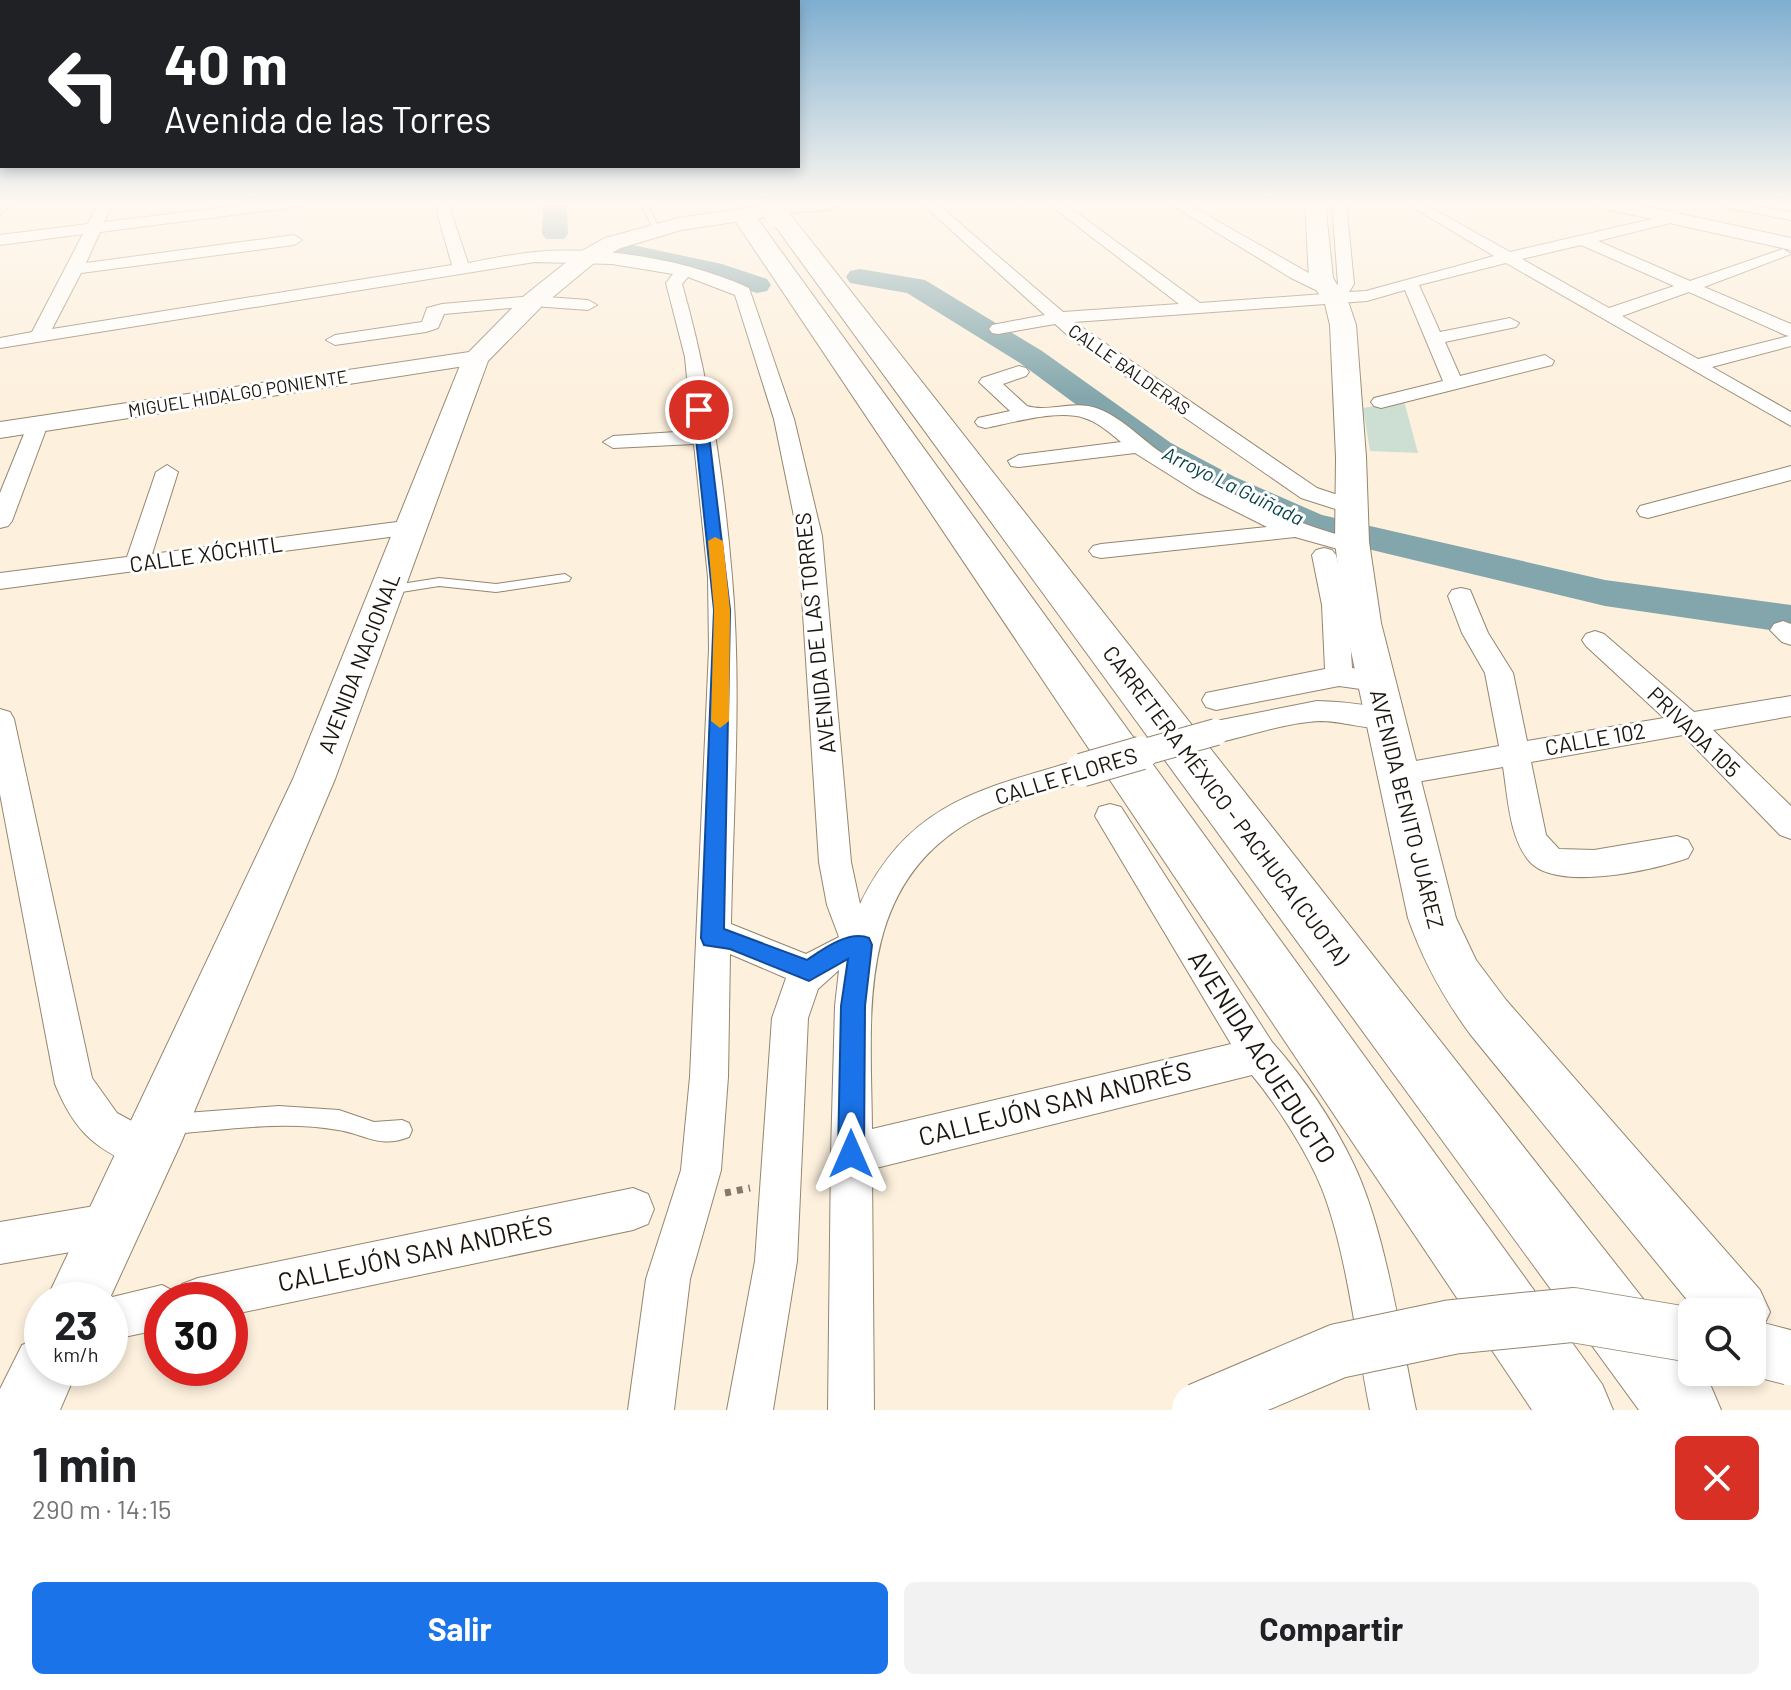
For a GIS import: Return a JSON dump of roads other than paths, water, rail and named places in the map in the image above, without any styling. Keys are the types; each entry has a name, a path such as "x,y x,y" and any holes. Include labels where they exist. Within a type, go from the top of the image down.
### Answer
{"highway":[{"path":"802,268 1576,1410"},
{"name":"CARRETERA MÉXICO - PACHUCA (CUOTA)","path":"808,268 1684,1410"}],"main road":[{"name":"AVENIDA NACIONAL","path":"85,1282 154,1138 314,779 476,358 533,301 574,268"},
{"path":"1320,268 1321,278 1332,294"},
{"name":"AVENIDA BENITO JUÁREZ","path":"1332,294 1343,325 1346,534 1367,692 1399,774 1432,918 1444,950 1458,976 1488,1017 1767,1343"},
{"path":"25,1410 36,1386"}],"street":[{"path":"39,336 75,269 84,268"},
{"name":"AVENIDA DE LAS TORRES","path":"0,343 461,268"},
{"name":"AVENIDA DE LAS TORRES","path":"667,268 743,292 784,419 810,536 835,862 842,904 849,926 861,945"},
{"name":"CALLE BALDERAS","path":"1001,268 1057,318 1239,448 1309,493 1346,534"},
{"path":"1142,268 1197,309"},
{"path":"1285,268 1332,294"},
{"path":"1332,294 1346,284 1345,268"},
{"path":"998,329 1057,318 1197,309 1332,294 1367,296 1470,268"},
{"path":"1526,268 1791,420"},
{"path":"1646,268 1791,331"},
{"path":"1607,315 1739,268"},
{"path":"651,1410 668,1279 701,1170 709,1077 722,610 694,357 674,283 683,273"},
{"path":"1410,283 1453,382"},
{"path":"335,340 426,327 432,324 432,313 442,309 533,301 588,305"},
{"path":"1435,339 1510,323"},
{"path":"1695,365 1791,341"},
{"name":"MIGUEL HIDALGO PONIENTE","path":"0,430 476,358"},
{"path":"1381,402 1545,361"},
{"path":"1019,372 989,381 1020,410 1029,414"},
{"path":"985,422 1029,414 1083,410 1096,415 1138,446 1220,496 1292,531"},
{"path":"0,521 38,424"},
{"path":"613,442 702,437"},
{"path":"1019,461 1138,446"},
{"path":"137,563 167,472"},
{"path":"1648,511 1791,473"},
{"name":"CALLE XÓCHITL","path":"0,581 412,527"},
{"path":"1101,551 1292,531 1346,534"},
{"path":"1461,596 1475,633 1499,673 1531,836 1546,857 1560,862 1582,863 1677,849"},
{"name":"PRIVADA 105","path":"1595,640 1687,722 1791,826"},
{"path":"1216,700 1367,692"},
{"name":"CALLE FLORES","path":"861,945 898,870 914,847 959,813 985,801 1082,770 1216,732 1317,711 1367,692"},
{"name":"CALLE 102","path":"1399,774 1791,706"},
{"path":"2,740 74,1084 91,1116 106,1132 154,1138"},
{"name":"AVENIDA ACUEDUCTO","path":"1110,816 1259,1055 1285,1085 1339,1178 1355,1227 1393,1410"},
{"path":"712,938 731,939 809,971"},
{"path":"750,1410 776,1261 790,1018 795,995 809,971 836,953 861,945 853,1006 851,1410"},
{"name":"CALLEJÓN SAN ANDRÉS","path":"851,1154 1259,1055"},
{"name":"CALLEJÓN SAN ANDRÉS","path":"248,1290 633,1209"},
{"path":"0,1243 112,1224"},
{"path":"1199,1410 1338,1351 1452,1327 1573,1315 1678,1333"}],"lane":[{"path":"388,590 439,582 496,588 565,578"},
{"path":"154,1138 279,1116 339,1120 374,1132 402,1130"}],"waterway":[{"path":"703,268 757,285"},
{"name":"Arroyo La Guiñada","path":"860,277 915,286 1031,357 1159,450 1222,485 1310,524 1605,593 1791,619"}]}
